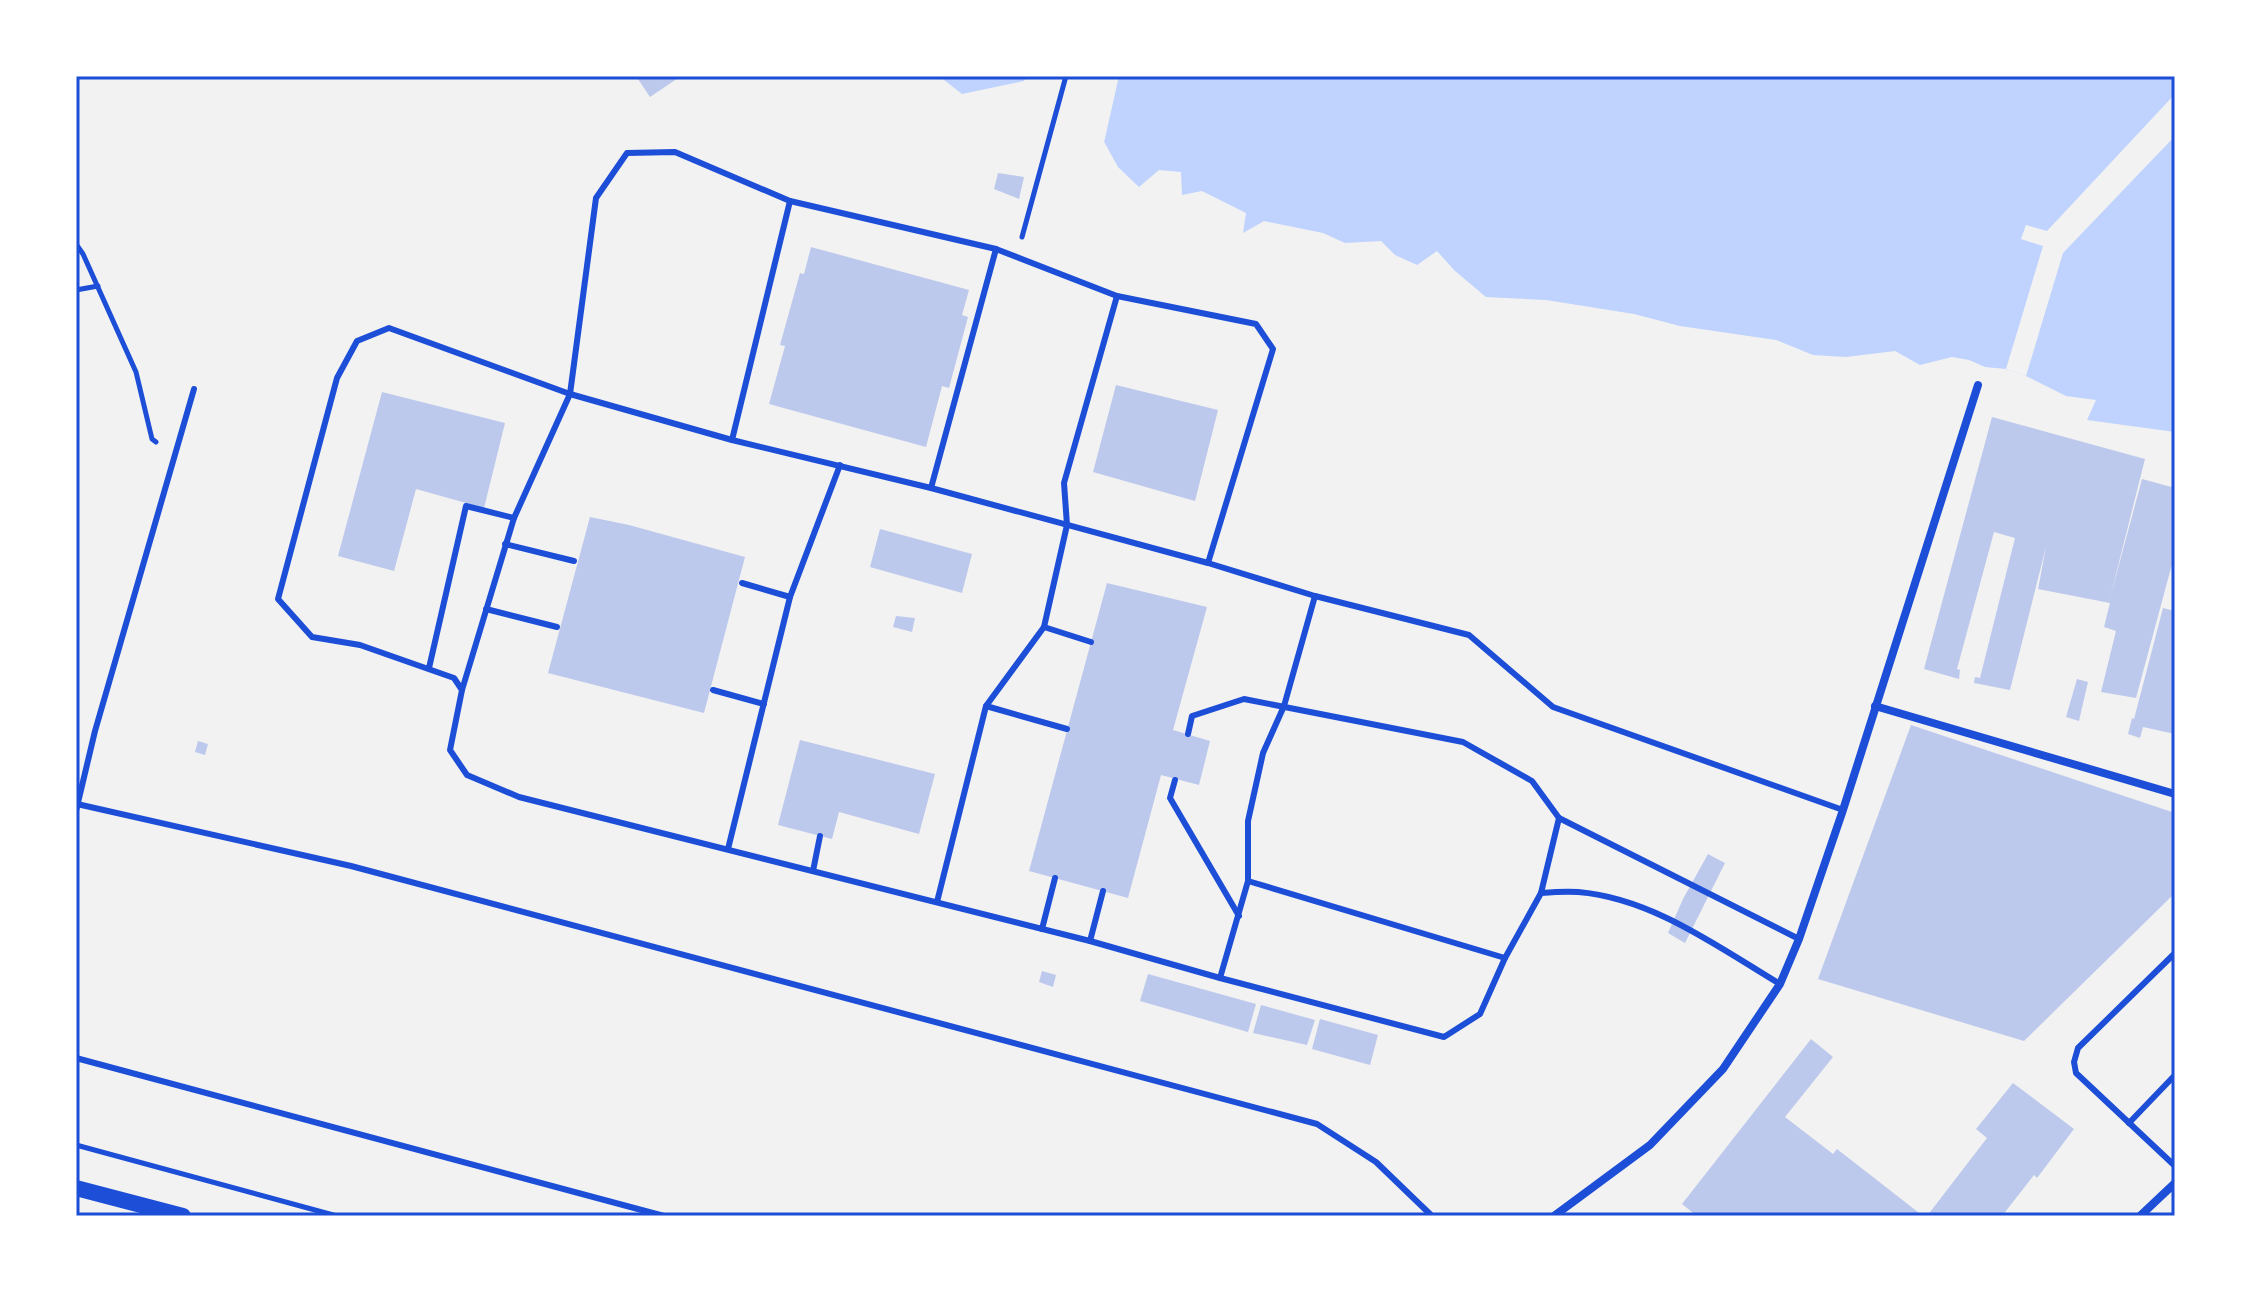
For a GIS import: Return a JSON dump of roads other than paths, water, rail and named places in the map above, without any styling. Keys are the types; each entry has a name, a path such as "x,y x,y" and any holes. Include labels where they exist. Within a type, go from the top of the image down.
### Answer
{"main road":[{"path":"76,1188 183,1216"}],"street":[{"path":"1554,1216 1650,1145 1723,1069 1780,984 1799,939 1843,810 1978,385"},
{"path":"1875,706 2175,794"},
{"path":"2140,1216 2175,1183"}],"lane":[{"path":"1208,563 1273,349 1256,324 1117,296 996,249 790,201 675,152 627,153 596,198 570,394 505,544 462,690 450,750 467,775 519,797 1090,941 1444,1037 1480,1014 1505,958 1541,893 1559,818"},
{"path":"732,440 790,201"},
{"path":"931,488 996,249"},
{"path":"937,902 986,706 1044,627 1067,525 1064,483 1117,296"},
{"path":"462,690 454,678 429,668 360,645 312,637 278,599 337,378 357,341 389,328 570,394 732,440 931,488 1208,563 1315,596 1469,635 1553,707 1843,810"},
{"path":"194,389 95,731 77,808 351,866 1317,1124 1376,1162 1432,1216"},
{"path":"728,849 790,597 840,465"},
{"path":"429,668 466,506 514,518"},
{"path":"505,544 574,561"},
{"path":"742,583 790,597"},
{"path":"1220,978 1248,881 1248,821 1263,753 1284,706 1315,596"},
{"path":"486,609 557,627"},
{"path":"1044,627 1091,642"},
{"path":"713,690 764,704"},
{"path":"1188,734 1192,716 1244,699 1463,742 1532,781 1559,818 1799,939"},
{"path":"986,706 1067,729"},
{"path":"1175,780 1170,798 1239,916"},
{"path":"813,871 820,836"},
{"path":"1042,929 1055,878"},
{"path":"1248,881 1505,958"},
{"path":"1090,941 1103,891"},
{"path":"1541,893 1579,892 1609,899 1685,927 1780,984"},
{"path":"2175,953 2078,1048 2074,1062 2076,1073 2175,1166"},
{"path":"76,1058 664,1216"},
{"path":"2129,1123 2175,1075"}],"water":[{"path":"939,76 1027,76 1024,81 962,94"},
{"path":"1080,76 2175,76 2175,432 2087,420 2096,400 2066,396 2026,376 2006,369 1985,367 1969,360 1952,357 1920,365 1895,351 1846,357 1813,355 1776,340 1680,326 1634,314 1546,300 1486,297 1437,251 1417,265 1395,255 1381,241 1345,243 1323,233 1264,221 1243,233 1246,213 1202,191 1182,195 1181,172 1159,170 1139,187 1118,167 1080,98 1088,79"}]}
